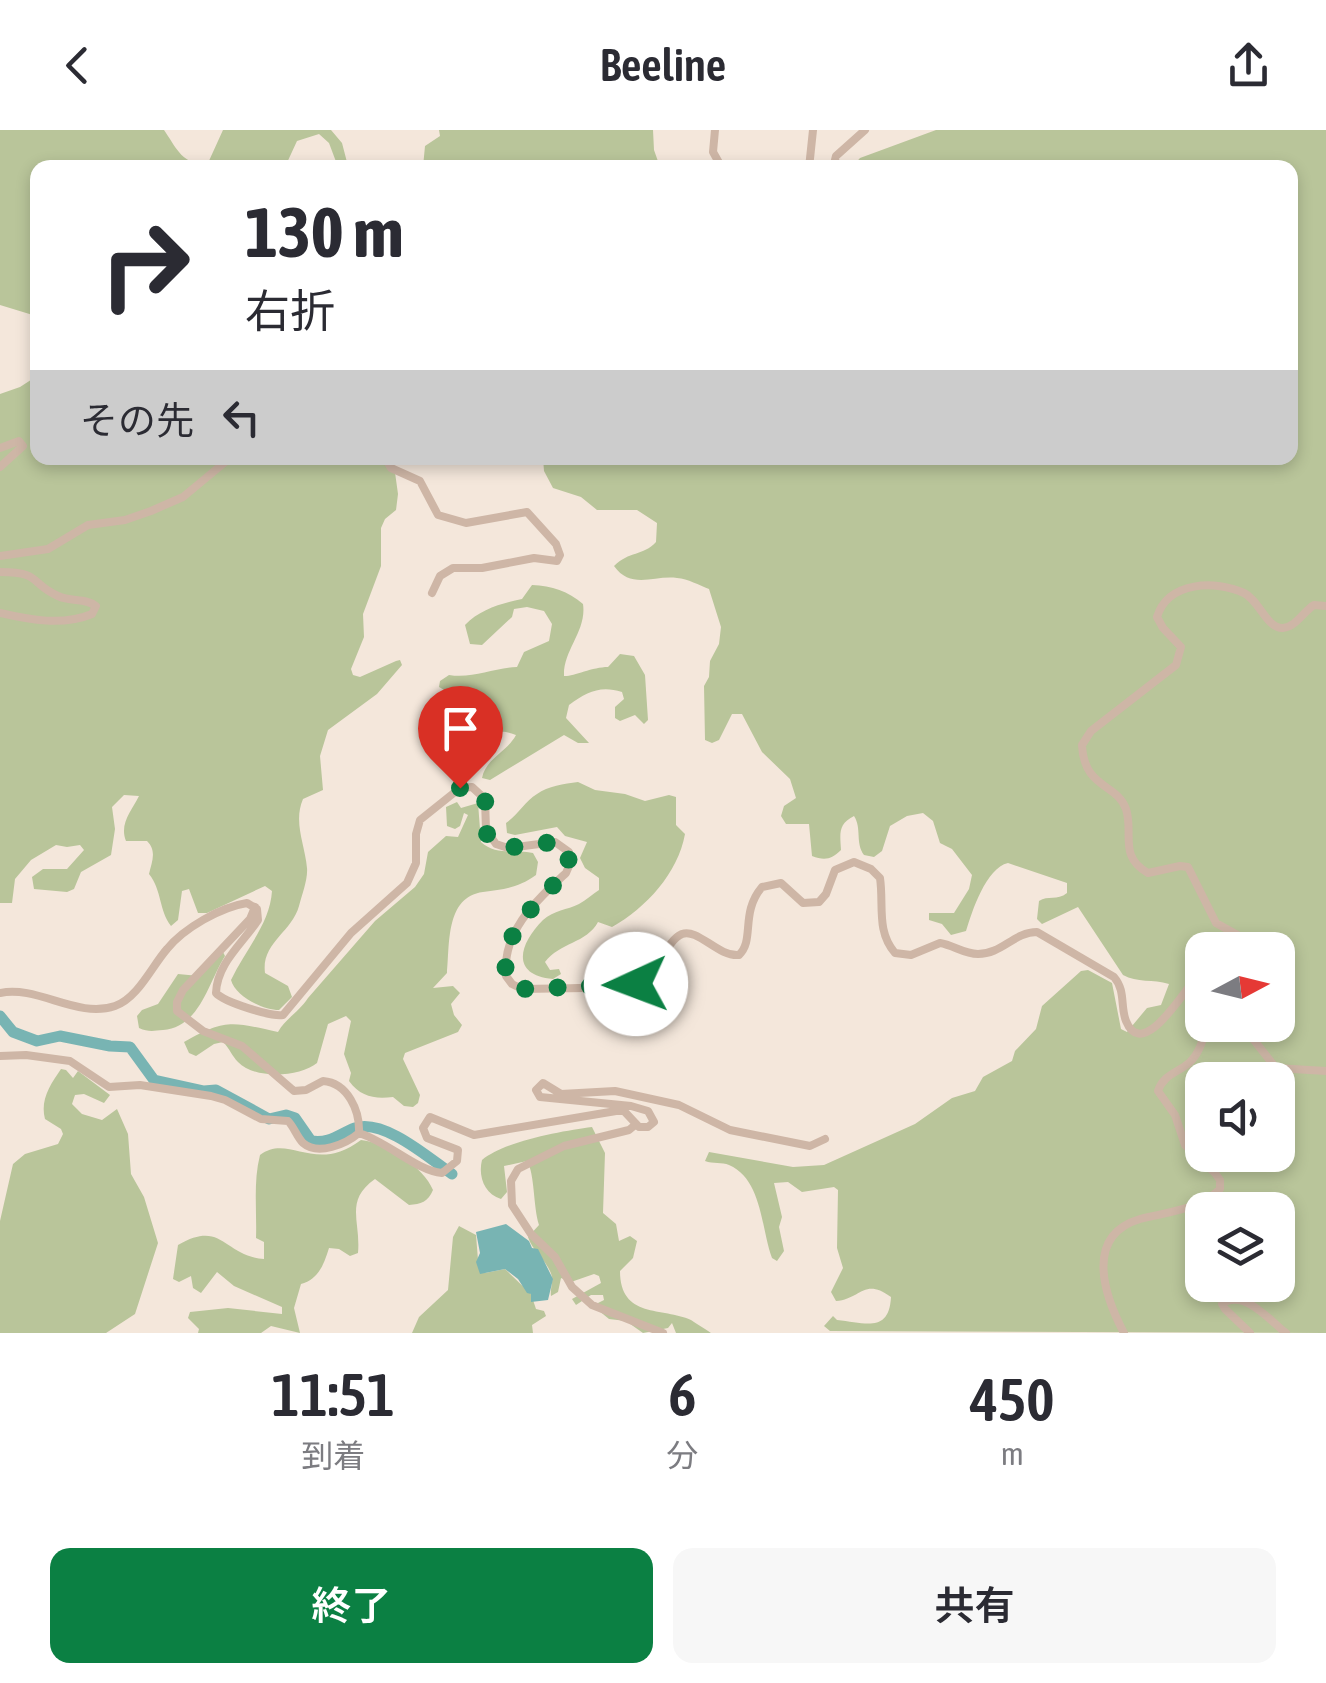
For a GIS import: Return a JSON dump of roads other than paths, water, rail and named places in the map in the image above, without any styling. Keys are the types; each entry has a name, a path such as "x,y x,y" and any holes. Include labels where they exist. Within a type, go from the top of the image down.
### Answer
{"street":[{"path":"715,130 713,152 718,160"},
{"path":"811,160 813,130"},
{"path":"835,160 865,130"},
{"path":"0,448 19,442 23,446 0,467"},
{"path":"0,556 48,549 88,525 151,511 183,497 222,465"},
{"path":"390,465 420,481 438,515 466,522 527,512 556,544 560,555 558,561 534,558 482,568 453,568 440,576 432,593"},
{"path":"0,572 28,574 60,597 91,601 96,606 92,614 74,620 46,621 0,614"},
{"path":"1233,932 1216,922 1188,867 1148,873 1136,864 1126,838 1126,810 1117,795 1092,777 1082,745 1092,731 1176,665 1180,646 1157,617 1163,605 1183,590 1213,585 1242,592 1282,628 1290,626 1314,605 1326,606"},
{"path":"255,907 258,920 229,958 217,981 216,993 223,1001 243,1004 275,1017 289,1011 352,934 402,889 416,863 420,820 466,787 478,790 485,799 486,830 496,844 508,848 555,842 568,852 566,873 521,919 510,945 506,976 522,989 636,984 653,973 675,939 684,933 694,934 727,956 739,955 747,946 747,914 762,887 781,883 803,904 818,902 826,894 836,870 854,862 880,878 882,922 895,954 911,955 940,943 973,954 989,953 1025,932 1036,932 1114,977 1122,988 1126,1020 1138,1032 1157,1028 1185,988"},
{"path":"0,993 22,992 84,1008 115,1006 132,994 170,944 186,932 242,903 255,907"},
{"path":"255,907 250,920 183,990 177,1011 203,1031 242,1046 294,1091 323,1081 338,1085 358,1109 359,1133"},
{"path":"1124,1333 1110,1307 1102,1273 1102,1262 1111,1242 1134,1221 1169,1215 1220,1189 1215,1173 1185,1144 1175,1115 1158,1090 1164,1079 1191,1061 1201,1042"},
{"path":"1255,1042 1276,1068 1326,1071"},
{"path":"0,1056 70,1061 109,1087 140,1086 218,1098 261,1119 288,1122 303,1143 313,1148 340,1145 359,1133"},
{"path":"359,1133 384,1142 429,1171 442,1173 457,1161 458,1150 427,1138 423,1128 430,1117 474,1135 616,1111 624,1111 635,1124 648,1127 654,1122 653,1116 631,1106 540,1097 536,1090 544,1083 566,1095 615,1091 680,1105 730,1130 810,1146 824,1139"},
{"path":"635,1124 629,1130 564,1146 518,1169 510,1181 512,1205 531,1234 555,1256 572,1287 592,1305 663,1333"},
{"path":"1250,1333 1225,1309 1222,1304 1226,1300 1232,1298 1262,1312 1286,1333"}],"water":[{"path":"506,1224 538,1249 553,1279 548,1300 531,1302 531,1294 505,1269 480,1274 476,1232"}],"waterway":[{"path":"0,1016 13,1032 37,1041 60,1036 130,1047 154,1080 216,1090 269,1119 286,1115 295,1118 311,1141 329,1140 355,1128 379,1129 406,1142 452,1174"}]}
